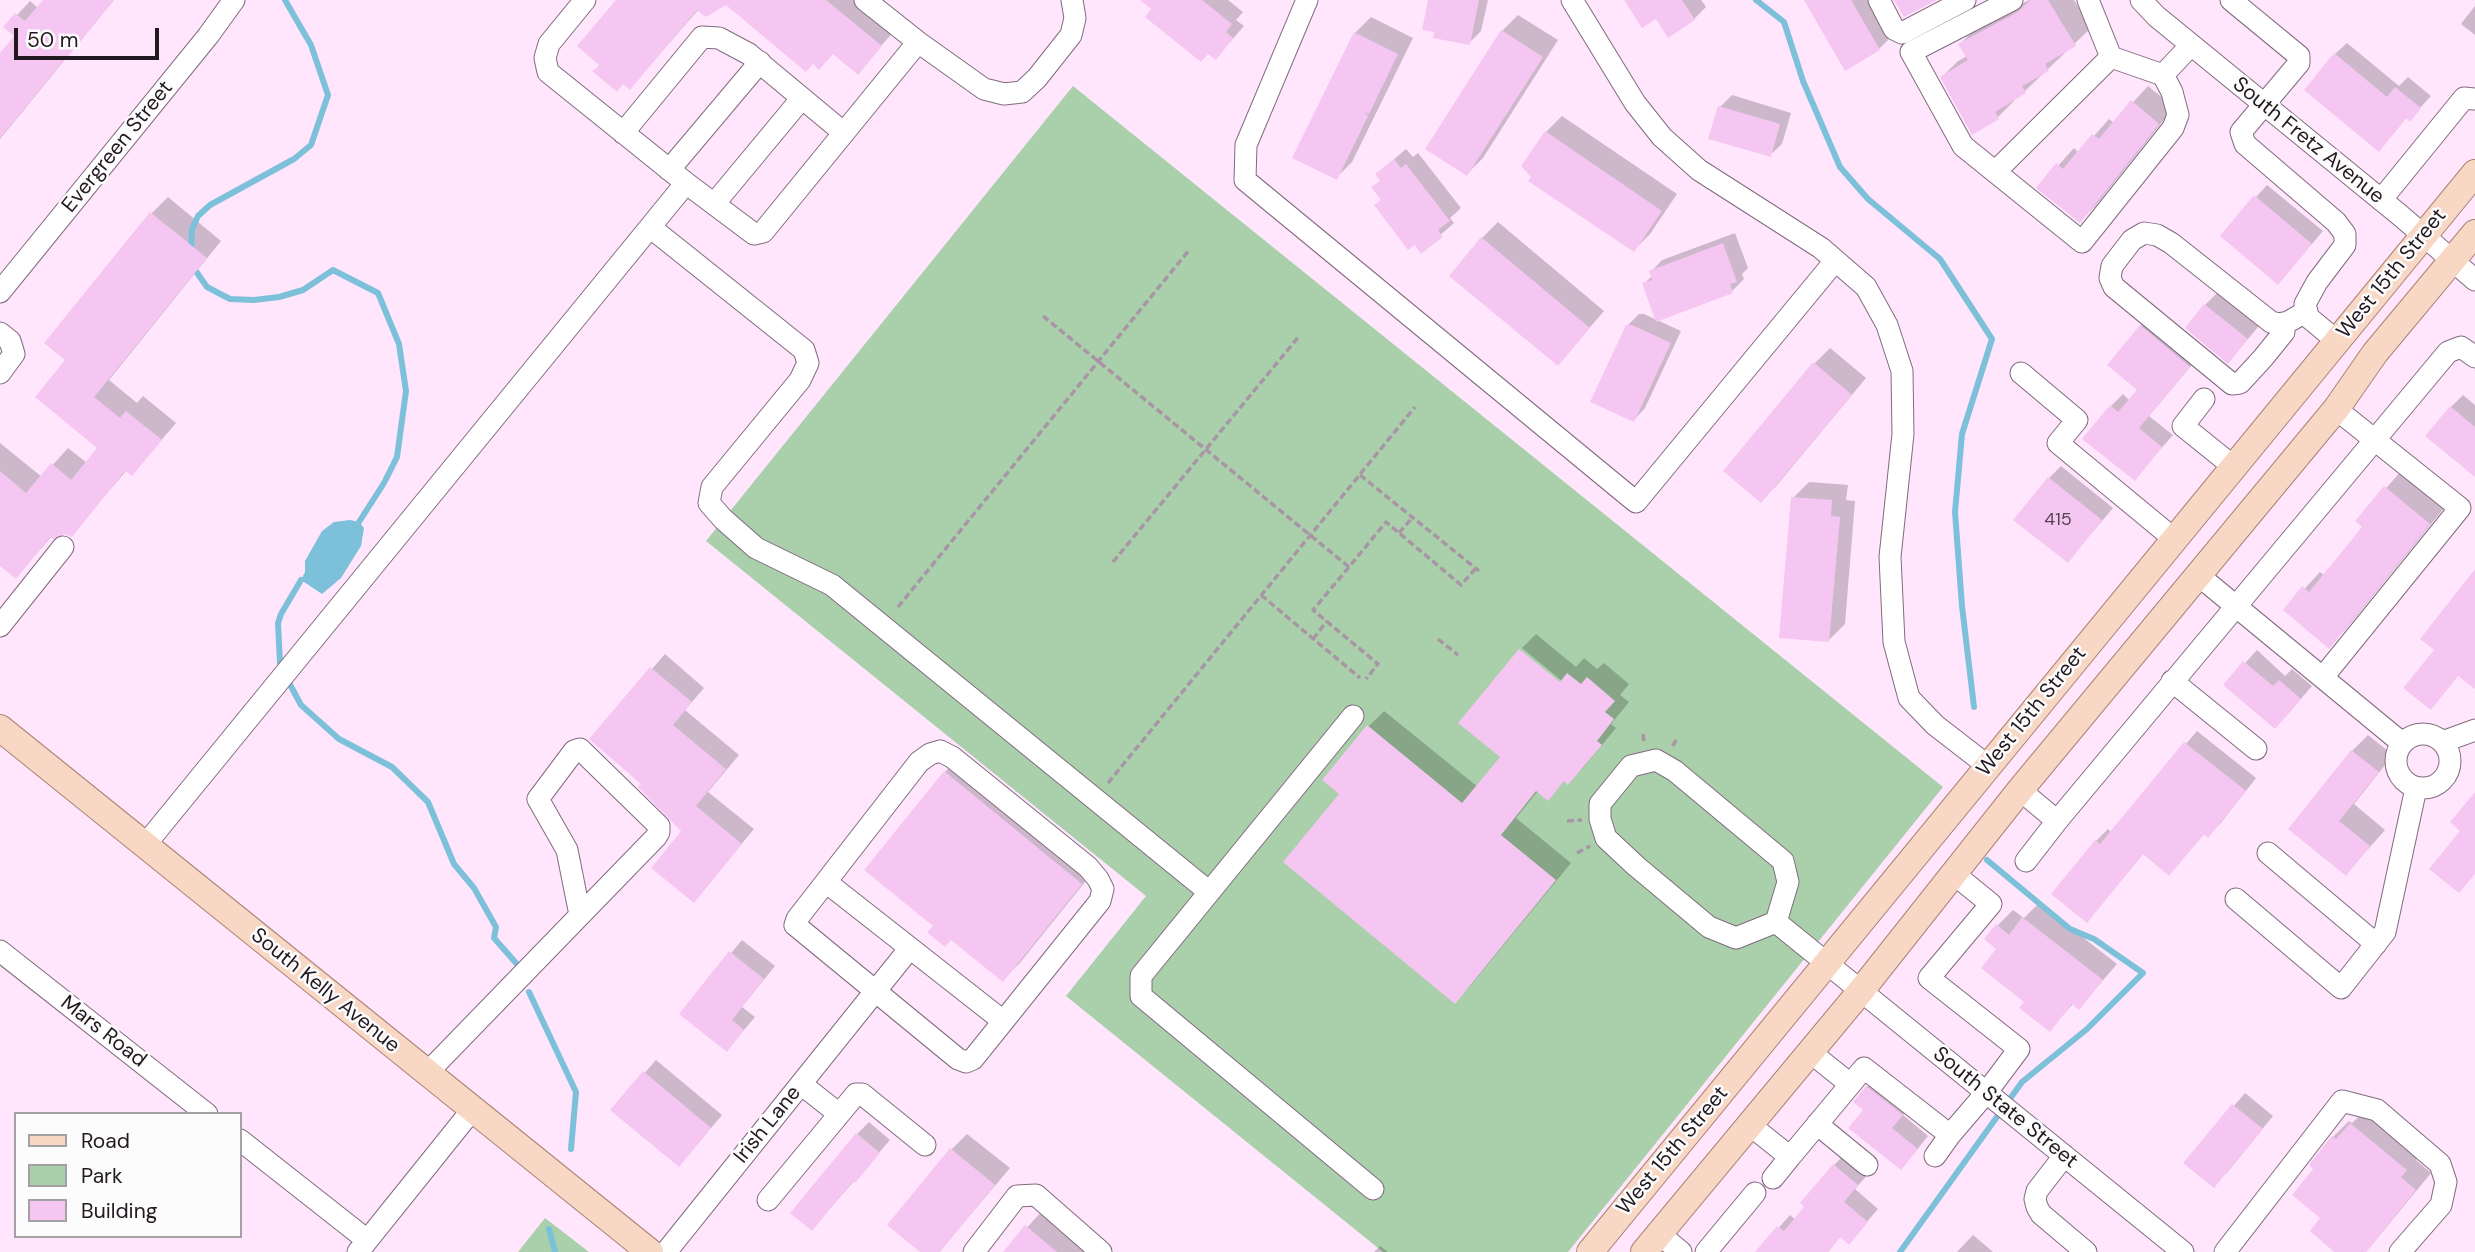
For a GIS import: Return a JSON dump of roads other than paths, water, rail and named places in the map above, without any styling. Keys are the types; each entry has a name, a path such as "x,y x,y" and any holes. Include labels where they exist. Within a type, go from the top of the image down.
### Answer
{"main road":[{"name":"West 15th Street","path":"1590,1252 2475,173"},
{"name":"West 15th Street","path":"1651,1243 1860,992 2020,790 2336,409 2375,353 2475,233"},
{"name":"South Kelly Avenue","path":"0,728 650,1252"}],"street":[{"name":"Evergreen Street","path":"0,292 208,36 233,0"},
{"path":"585,0 549,44 545,58 548,72 678,177 754,234 763,232 918,42"},
{"path":"865,0 984,89 1004,94 1022,92 1037,78 1071,35 1074,18 1072,0"},
{"path":"1307,0 1246,145 1245,180 1636,502 1835,261"},
{"path":"1572,0 1635,103 1662,137 1699,170 1821,248 1866,287 1887,325 1902,372 1903,434 1890,557 1894,642 1909,698 1935,725 1988,766"},
{"path":"1879,0 1894,29 1902,33 1965,0"},
{"path":"2012,0 1911,52 1963,146 2082,242 2173,128 2178,115 2172,93 2163,75 2111,57 2088,0"},
{"name":"South Fretz Avenue","path":"2141,0 2155,16 2475,280"},
{"path":"2231,0 2299,57 2299,63 2241,132 2245,144 2336,222 2344,234 2345,245 2317,282 2305,304 2308,317 2337,341"},
{"path":"623,133 702,37 719,38 731,43 760,62 844,134"},
{"path":"2163,75 2191,45"},
{"path":"1995,172 2111,57"},
{"path":"145,845 650,227 678,177 760,62"},
{"path":"714,204 802,98"},
{"path":"2381,200 2464,98 2475,99"},
{"path":"650,227 804,350 808,363 800,380 712,487 709,503 756,548 832,585 1209,891"},
{"path":"2284,323 2284,331 2263,358 2240,383 2232,384 2114,288 2110,278 2112,266 2132,240 2144,233 2157,235 2171,243 2271,322 2284,323 2307,311"},
{"path":"0,333 10,341 14,354 0,373"},
{"path":"2026,861 2235,605 2448,352 2461,347 2475,357"},
{"path":"2021,373 2077,420 2058,443 2174,539"},
{"path":"2204,399 2183,425 2234,467"},
{"path":"2323,677 2460,508 2336,409"},
{"path":"1,624 63,547"},
{"path":"2198,575 2402,743"},
{"path":"2172,681 2256,750"},
{"path":"1353,716 1141,976 1142,996 1373,1189"},
{"path":"2442,742 2475,730"},
{"path":"2422,734 2433,736 2442,742 2449,754 2449,768 2442,780 2430,788 2416,788 2406,783 2399,775 2396,764 2402,743 2422,734"},
{"path":"426,1073 580,915 656,837 659,826 580,749 574,751 538,799 567,850 580,915"},
{"path":"940,751 952,757 1088,867 1103,890 1100,901 973,1059 966,1062 958,1059 873,995 795,925 826,882 919,762 940,751"},
{"path":"1656,760 1675,771 1783,861 1788,882 1776,922 1736,939 1709,927 1606,838 1600,819 1600,804 1631,766 1656,760"},
{"path":"2236,899 2341,988 2385,932 2416,788"},
{"path":"2020,790 2057,821"},
{"path":"2267,853 2376,944"},
{"path":"1935,1156 2019,1049 1929,978 1991,904 1954,874"},
{"path":"826,882 1003,1021"},
{"name":"South State Street","path":"1776,922 2064,1156 2157,1244 2183,1252"},
{"name":"Irish Lane","path":"666,1252 910,948"},
{"name":"Mars Road","path":"0,951 204,1112"},
{"path":"1810,1052 1850,1084"},
{"path":"1773,1178 1864,1068 1950,1135"},
{"path":"801,1084 839,1114"},
{"path":"768,1200 856,1094 860,1093 925,1145"},
{"path":"2236,1248 2342,1101 2377,1110 2441,1164 2446,1181 2441,1205 2400,1252"},
{"path":"242,1142 363,1246 472,1110"},
{"path":"1817,1124 1867,1165"},
{"path":"1750,1125 1790,1157"},
{"path":"2064,1156 2037,1191 2037,1208 2086,1252"},
{"path":"1706,1252 1755,1193"},
{"path":"974,1252 1017,1196 1036,1195 1101,1252"},
{"path":"1651,1243 1681,1252"}],"water":[{"path":"334,522 359,522 364,528 361,546 341,578 322,594 301,580 305,572 305,561 322,531"}],"waterway":[{"path":"191,250 192,229 198,216 210,205 294,159 311,145 328,95 311,45 285,0"},
{"path":"1756,0 1784,22 1803,81 1840,167 1868,199 1940,259 1992,339 1962,434 1955,512 1962,606 1974,707"},
{"path":"193,267 207,287 230,299 279,297 303,290 333,270 378,293 399,344 406,391 397,457 359,522"},
{"path":"283,669 280,663 278,623 301,580"},
{"path":"287,679 301,705 339,739 392,767 428,802 454,864 474,888 496,927 494,938 516,963"},
{"path":"1900,1252 2022,1082 2087,1029 2143,973 2094,939 2070,929 1987,860"},
{"path":"529,992 576,1092 571,1149"},
{"path":"549,1229 555,1252"}]}
